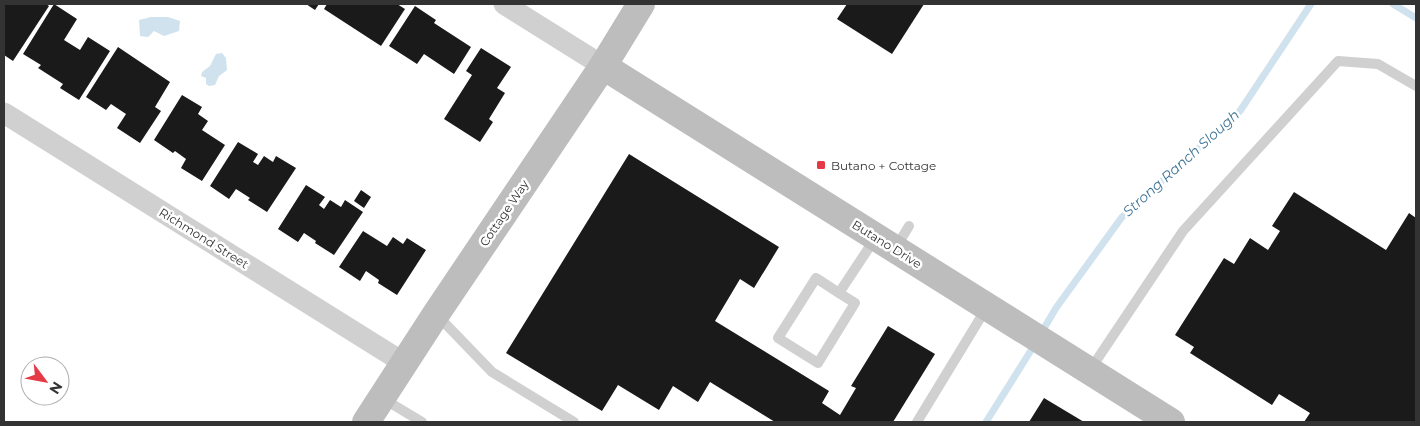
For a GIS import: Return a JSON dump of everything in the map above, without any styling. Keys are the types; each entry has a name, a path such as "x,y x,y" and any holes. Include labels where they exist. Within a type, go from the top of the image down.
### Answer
{"street":[{"path":"504,4 603,66"},
{"name":"Cottage Way","path":"366,422 436,314 603,66 641,4"},
{"name":"Butano Drive","path":"603,66 894,237 988,306 1162,420"},
{"name":"Richmond Street","path":"4,113 404,363"}],"lane":[{"path":"1089,371 1183,231 1338,61 1378,64 1416,86"},
{"path":"839,293 894,237"},
{"path":"816,278 839,293 855,303 818,363 778,338 816,278"},
{"path":"917,422 988,306"},
{"path":"436,314 492,372 574,422"},
{"path":"382,397 422,422"}],"water":[{"path":"151,17 168,17 180,21 179,31 164,36 154,31 148,37 140,36 139,20"},
{"path":"222,53 226,58 227,70 219,76 215,85 209,86 206,84 206,78 201,76 202,72 210,66 216,54"}],"building":[{"path":"4,4 46,4 49,6 13,61 4,55"},
{"path":"54,4 77,19 64,40 80,50 88,37 110,51 79,100 60,88 63,84 38,68 41,65 23,54"},
{"path":"306,4 319,4 315,10"},
{"path":"327,4 397,4 405,9 381,46 324,9"},
{"path":"847,4 924,4 892,54 837,19"},
{"path":"415,6 436,20 434,23 471,47 454,74 424,54 417,64 389,46"},
{"path":"118,47 170,82 155,107 161,111 140,143 117,128 126,114 111,104 106,110 86,97"},
{"path":"481,48 511,67 497,88 505,93 489,119 493,122 480,142 444,119 472,75 466,71"},
{"path":"182,95 202,107 198,114 208,121 202,130 225,145 202,181 181,168 186,159 154,140"},
{"path":"238,142 258,154 253,162 258,165 264,156 273,162 276,156 296,168 267,212 248,200 250,198 236,189 229,199 210,186"},
{"path":"629,154 779,247 754,288 740,279 715,321 829,391 822,403 840,415 856,388 851,386 888,326 935,354 893,422 775,422 710,382 698,402 673,386 659,410 618,385 602,411 506,353"},
{"path":"306,185 325,197 319,205 324,209 330,200 341,207 345,200 363,212 334,255 315,243 316,241 304,233 298,242 278,229"},
{"path":"361,190 371,197 364,208 354,201"},
{"path":"1294,192 1386,250 1409,213 1416,218 1416,422 1304,422 1310,413 1279,394 1272,405 1190,353 1194,347 1175,335 1224,258 1234,264 1250,238 1268,250 1280,231 1272,226"},
{"path":"363,231 387,246 393,237 403,244 407,238 426,250 397,295 378,283 379,280 366,271 360,281 339,267"},
{"path":"1044,398 1084,422 1029,422"}],"waterway":[{"name":"Strong Ranch Slough","path":"1040,335 1056,308 1122,217 1240,111 1311,4"},
{"name":"Strong Ranch Slough","path":"1393,4 1416,18"},
{"name":"Strong Ranch Slough","path":"986,422 1035,344"}],"place":[{"name":"Butano + Cottage","path":"821,165"}]}
